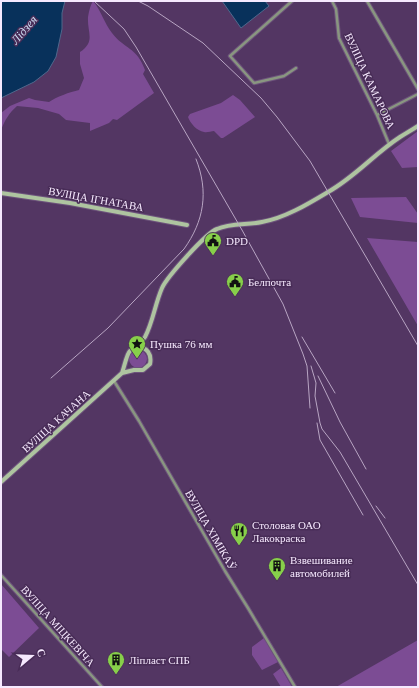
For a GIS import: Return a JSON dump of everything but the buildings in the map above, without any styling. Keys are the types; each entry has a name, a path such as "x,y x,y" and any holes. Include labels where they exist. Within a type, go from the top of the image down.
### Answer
{"main road":[{"name":"ВУЛІЦА КАЧАНА","path":"1,482 122,373 127,361 128,353 141,343 146,335 162,287 171,275 213,231 223,227 269,220 298,208 339,186 400,137 418,126"},
{"name":"ВУЛІЦА ІГНАТАВА","path":"1,192 70,203 187,225"},
{"name":"ВУЛІЦА КАЧАНА","path":"122,373 134,370 143,370 150,364 151,356 145,348 146,335"},
{"path":"134,347 140,346 145,348"},
{"path":"127,361 129,366 134,370"}],"street":[{"path":"292,1 230,56 254,83 284,76 296,68"},
{"name":"ВУЛІЦА КАМАРОВА","path":"332,1 336,10 339,38 390,145"},
{"path":"367,1 418,89"},
{"path":"377,115 418,94"},
{"name":"ВУЛІЦА ХІМІКАЎ","path":"114,381 225,572 295,687"},
{"name":"ВУЛІЦА МІЦКЕВІЧА","path":"1,575 102,687"}],"shaded area":[{"path":"93,1 112,33 134,52 142,62 145,70 143,74 154,93 117,120 113,119 109,123 90,131 90,123 66,120 59,114 38,108 17,106 4,123 1,130 1,113 10,106 29,98 49,102 55,98 79,90 84,78 80,64 80,52 88,44 90,36 88,17"},
{"path":"233,95 240,100 255,117 223,138 221,138 214,131 201,131 190,122 188,117 190,114 221,103"},
{"path":"418,131 418,167 402,168 391,151"},
{"path":"406,197 418,214 418,223 360,217 351,198"},
{"path":"367,238 418,242 418,326"},
{"path":"134,350 142,350 147,355 145,366 142,368 134,368 129,363 129,355"},
{"path":"1,584 39,628 9,657 1,649"},
{"path":"264,638 278,662 262,670 252,655 252,647"},
{"path":"418,640 418,687 336,687"},
{"path":"281,668 292,687 281,687 273,674"}],"water":[{"name":"Лідзея","path":"1,1 65,1 62,13 62,29 56,57 48,71 34,82 1,98"},
{"path":"222,1 265,1 269,6 241,28"}],"railway":[{"path":"94,1 124,29 136,47 283,304 307,366 310,408"},
{"path":"138,1 148,6 203,43 261,98 277,117 310,161 418,346"},
{"path":"51,378 108,328 184,249 196,228 202,206 202,183 196,159"},
{"path":"302,337 335,393"},
{"path":"311,366 316,383 315,396 322,429 340,452 418,585"},
{"path":"318,376 340,422 366,469"},
{"path":"317,423 320,440 363,515"},
{"path":"376,506 385,518"}],"place":[{"name":"DPD","path":"213,256"},
{"name":"Белпочта","path":"235,297"},
{"name":"Пушка 76 мм","path":"137,359"},
{"name":"Столовая ОАО Лакокраска","path":"239,546"},
{"name":"Взвешивание автомобилей","path":"277,581"},
{"name":"Ліпласт СПБ","path":"116,675"}]}
